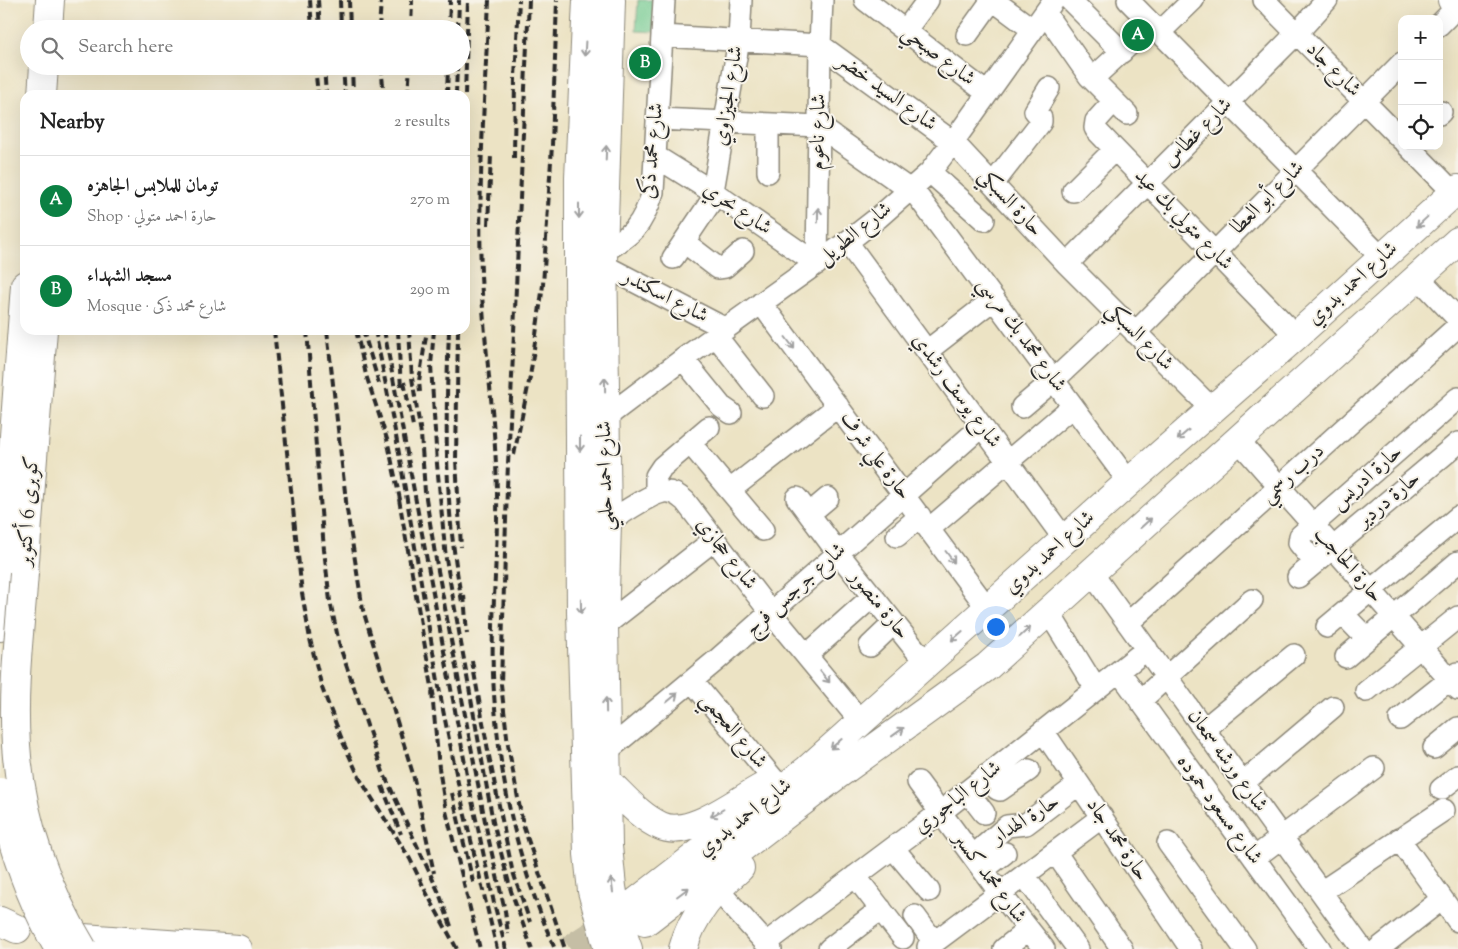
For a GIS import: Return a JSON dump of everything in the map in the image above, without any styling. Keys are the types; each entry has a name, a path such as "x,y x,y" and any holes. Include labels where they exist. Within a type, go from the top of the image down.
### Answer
{"main road":[{"path":"49,20 50,0"},
{"path":"58,20 60,0"},
{"path":"67,20 68,0"},
{"name":"شارع احمد حلمي","path":"587,0 592,179 580,612 588,844 592,892 608,949"},
{"name":"شارع احمد حلمي","path":"612,0 592,179 603,259 607,523 604,626 608,846 617,918 628,949"},
{"path":"1452,0 1458,5"},
{"path":"42,90 43,75"},
{"path":"52,90 53,75"},
{"path":"61,90 62,75"},
{"name":"شارع احمد بدوي","path":"1455,251 1418,277 988,666 836,776 638,913 808,769 1456,191"},
{"name":"كوبرى 6 أكتوبر","path":"2,636 22,335"},
{"path":"0,715 7,695 33,335"},
{"name":"كوبرى 6 أكتوبر","path":"43,335 18,651 15,706 16,744 20,783 28,821 39,858 53,894 77,945"},
{"path":"1290,341 1286,357 1294,365 1316,369"},
{"path":"30,379 23,402 2,636 1,702 1,731 6,788 27,873 37,899 77,945 237,949"},
{"path":"1237,388 1256,385 1267,387 1274,395 1276,405"},
{"path":"607,781 646,816 660,825 673,830 690,827 775,781 808,769"},
{"path":"683,949 694,921 705,903 717,889 783,830 825,796 832,787 836,776"},
{"path":"0,792 12,842 30,892 58,949"}],"street":[{"name":"شارع محمد ذكى","path":"603,259 638,226 647,212 653,192 664,0"},
{"name":"شارع الجيزاوي","path":"741,0 739,40 715,192 679,250 718,268 724,268 743,250"},
{"name":"شارع ناعوم","path":"817,264 822,0"},
{"name":"شارع صبحي","path":"865,0 987,93"},
{"path":"905,31 928,0"},
{"path":"967,35 993,0 1044,14 1092,79 1122,52 1193,0"},
{"path":"1070,0 1122,52"},
{"path":"1128,0 1382,258"},
{"name":"شارع جاد","path":"1264,0 1398,136"},
{"name":"شارع غطاس","path":"1067,264 1297,33 1327,0"},
{"path":"1443,21 1458,5"},
{"name":"شارع الطويل","path":"605,418 683,359 848,242 930,172 1044,14"},
{"path":"662,36 820,45"},
{"name":"شارع السيد خضر","path":"820,45 953,142"},
{"name":"شارع أبو العطا","path":"1022,407 1054,380 1128,325 1215,252 1398,67"},
{"name":"شارع متولي بك عيد","path":"1092,79 1121,108 1096,122 1095,128 1114,150 1215,252 1290,341"},
{"path":"992,184 1041,122 1041,118 1035,111 1049,88"},
{"path":"657,119 819,126"},
{"path":"768,124 768,172"},
{"name":"شارع محمد بك مرسي","path":"819,126 919,198 1129,482"},
{"name":"حارة السبكي","path":"953,142 1067,264"},
{"path":"1073,191 1114,150"},
{"path":"1412,150 1456,191"},
{"name":"شارع بحري","path":"655,156 715,192 817,264"},
{"path":"930,172 984,220"},
{"name":"شارع يوسف رشدي","path":"848,242 1065,540"},
{"name":"شارع اسكندر","path":"603,259 721,332"},
{"name":"شارع السبكي","path":"1067,264 1212,409"},
{"path":"1418,277 1458,320"},
{"path":"927,351 994,299"},
{"name":"حارة علي شرف","path":"761,304 988,609"},
{"name":"درب رسمي","path":"1128,623 1458,326"},
{"path":"721,332 763,396"},
{"path":"683,359 721,406 731,413"},
{"name":"حارة ادريس","path":"1315,563 1298,541 1300,536 1458,398"},
{"path":"730,490 838,406"},
{"path":"897,536 924,523 1008,462 1073,406"},
{"name":"شارع جرجس فرج","path":"607,751 771,613 982,426"},
{"path":"1426,426 1456,449"},
{"path":"607,523 656,494 656,476 662,467 709,427"},
{"name":"حارة الحاجب","path":"1238,440 1421,647 1455,681"},
{"path":"690,443 762,530"},
{"name":"حارة دردير","path":"1298,577 1456,449"},
{"name":"شارع حجازي","path":"656,494 672,493 684,500 771,613 861,722"},
{"name":"حارة منصور","path":"828,498 803,506 926,663"},
{"path":"1366,640 1335,620 1458,517"},
{"path":"604,626 714,540"},
{"path":"1346,657 1458,562"},
{"name":"شارع ورشه سمعان","path":"1091,572 1362,949"},
{"path":"806,655 873,596"},
{"path":"1140,701 1252,600"},
{"path":"1048,611 1096,689"},
{"path":"1366,691 1458,617"},
{"path":"870,646 894,623"},
{"name":"شارع الباجوري","path":"769,946 855,876 941,812 1147,649"},
{"path":"1204,729 1294,655"},
{"name":"شارع مسعود حموده","path":"1119,671 1320,949"},
{"name":"شارع العجمي","path":"692,681 775,781"},
{"path":"1400,719 1455,681"},
{"path":"1243,783 1334,707"},
{"path":"1434,748 1458,728"},
{"name":"حارة محمد جاد","path":"1043,731 1190,949"},
{"path":"1254,858 1374,768"},
{"path":"987,775 997,789 1000,790 1029,770"},
{"path":"1441,789 1458,776"},
{"name":"شارع محمد كسبر","path":"918,782 1044,949"},
{"name":"حارة الهدار","path":"978,863 1007,826 1026,824 1079,784"},
{"path":"968,791 984,813"},
{"path":"1321,892 1444,810"},
{"path":"915,916 931,944 1102,817"},
{"path":"1399,840 1458,921"},
{"path":"1168,843 1237,946"},
{"path":"893,848 929,891"},
{"path":"1055,852 1122,949"},
{"path":"978,863 1005,853"},
{"path":"1024,875 1078,949"},
{"path":"855,876 903,938"},
{"path":"717,889 769,946"},
{"path":"1378,949 1442,899"},
{"path":"829,949 881,909"},
{"path":"1004,949 1028,930"}],"green space":[{"path":"638,0 659,0 657,32 636,31"}],"tunnel":[{"path":"570,949 619,915"}],"railway":[{"path":"310,0 311,20"},
{"path":"318,0 319,20"},
{"path":"340,0 341,20"},
{"path":"349,0 350,20"},
{"path":"380,20 381,0"},
{"path":"411,20 412,0"},
{"path":"449,20 450,0"},
{"path":"458,20 459,0"},
{"path":"467,20 468,0"},
{"path":"489,0 482,137 480,240 496,468 497,517 493,652 495,710 504,780 519,848 529,882 555,949"},
{"path":"514,158 515,78 519,0"},
{"path":"529,0 507,487 501,684 508,745 523,825 565,949"},
{"path":"514,455 530,377 543,285 552,145 557,0"},
{"path":"316,75 317,90"},
{"path":"325,75 326,90"},
{"path":"344,75 345,90"},
{"path":"352,75 353,90"},
{"path":"382,75 383,90"},
{"path":"408,90 409,75"},
{"path":"447,90 448,75"},
{"path":"456,90 457,75"},
{"path":"465,90 466,75"},
{"path":"488,225 491,155"},
{"path":"275,335 302,593 310,639 322,688 360,779 410,859 457,949"},
{"path":"307,335 324,550 330,601 340,647 383,772 439,893 452,929"},
{"path":"328,335 347,510 363,610 413,774 434,873"},
{"path":"357,335 366,375 387,439 401,504"},
{"path":"364,335 380,387"},
{"path":"376,335 396,436 443,710 463,807 497,949"},
{"path":"385,335 471,796 506,949"},
{"path":"398,335 401,390"},
{"path":"409,335 412,378 421,434 425,492 436,560 508,934"},
{"path":"420,392 419,381 426,335"},
{"path":"434,335 431,365 437,464 446,559 493,822 511,891 532,949"},
{"path":"449,335 448,478 452,538 462,602"},
{"path":"458,335 456,460 461,547"},
{"path":"404,382 413,426"},
{"path":"399,499 434,698"},
{"path":"464,595 467,634"},
{"path":"472,661 512,869 530,922"},
{"path":"432,692 439,768 446,811 480,949"},
{"path":"382,786 401,834"},
{"path":"452,793 474,886"}],"place":[{"name":"تومان للملابس الجاهزه","path":"1138,35"},
{"name":"مسجد الشهداء","path":"645,63"}]}
